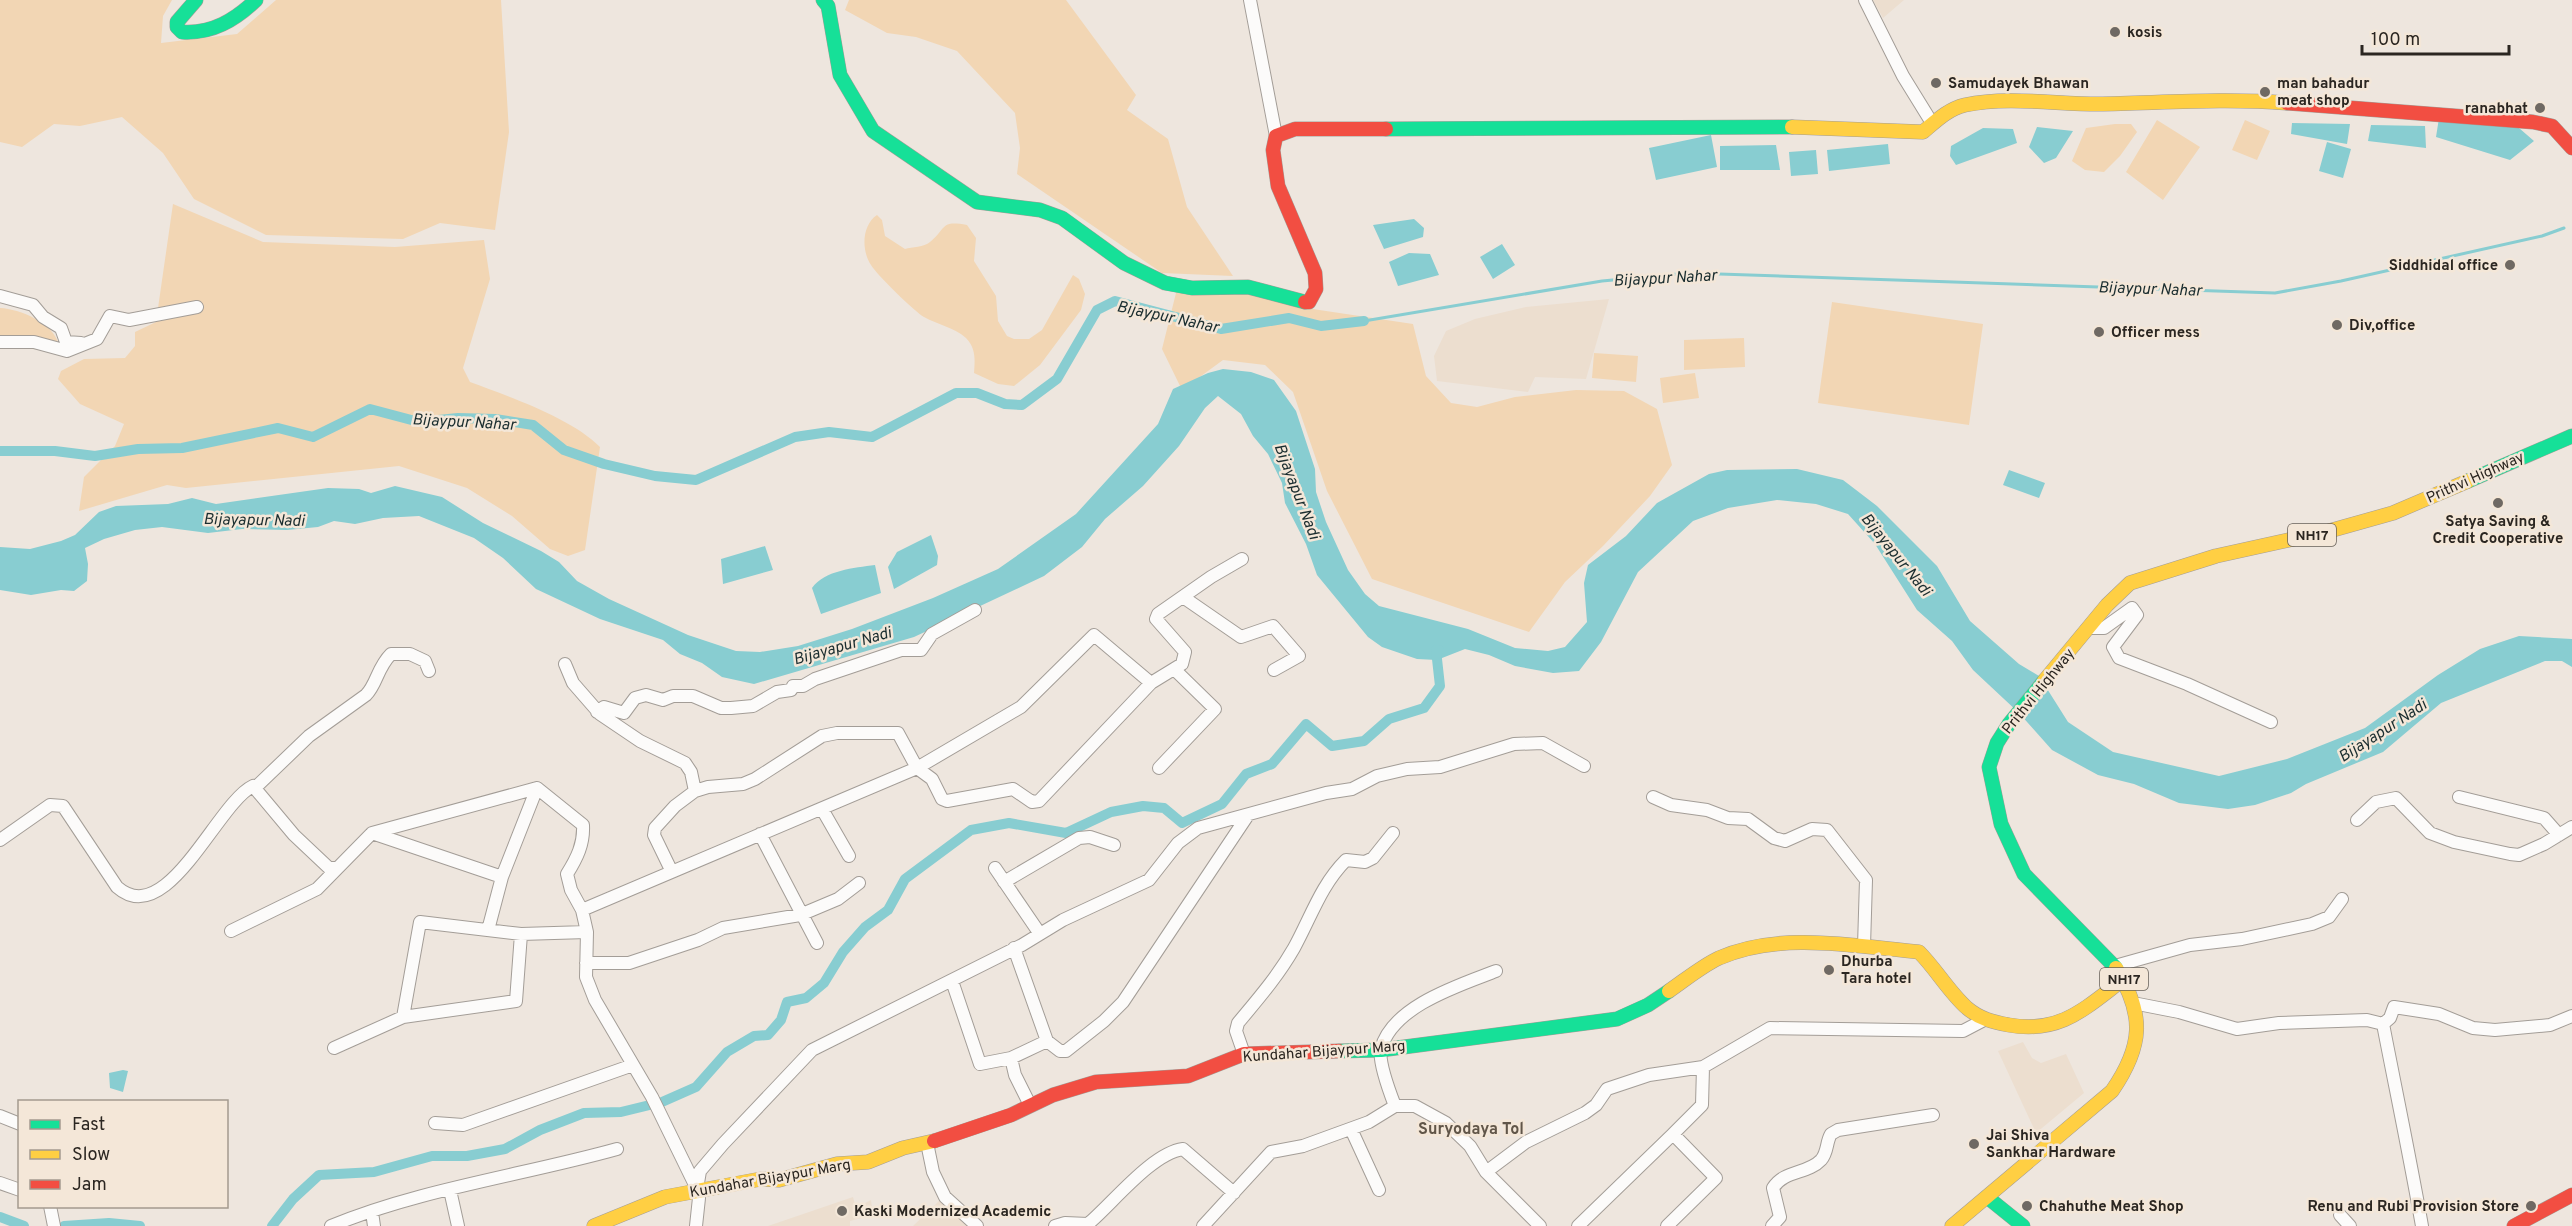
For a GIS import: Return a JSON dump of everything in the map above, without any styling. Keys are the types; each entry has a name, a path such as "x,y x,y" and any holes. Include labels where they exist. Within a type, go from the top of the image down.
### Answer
{"main road":[{"path":"196,0 177,22 177,27 182,33 193,33 225,24 256,0"},
{"path":"823,0 828,6 840,75 855,104 873,131 977,202 1040,210 1062,218 1124,262 1165,283 1192,288 1248,287 1267,290 1303,303 1314,298 1317,284 1315,273 1276,180 1272,156 1276,136 1294,129 1802,127 1923,132 1950,110 1984,104 2245,100 2533,122 2552,126 2572,147"},
{"name":"Prithvi Highway","path":"1952,1226 2112,1091 2122,1077 2138,1039 2137,1013 2124,979 2115,966 2032,884 2018,864 2001,824 1990,781 1989,767 1997,743 2024,703 2071,652 2120,592 2145,577 2216,556 2329,531 2393,513 2572,436"},
{"name":"Kundahar Bijaypur Marg","path":"594,1226 665,1197 697,1189 761,1179 779,1180 837,1164 868,1162 903,1148 927,1143 1011,1115 1077,1086 1096,1082 1188,1076 1244,1054 1381,1050 1617,1019 1648,1005 1719,958 1773,944 1802,941 1919,952 1937,970 1966,1007 1984,1020 2022,1027 2053,1026 2077,1015 2124,979"},
{"path":"2514,1226 2572,1195"},
{"path":"1987,1197 2023,1226"}],"street":[{"path":"1250,0 1276,136"},
{"path":"1865,0 1903,76 1932,123"},
{"path":"0,296 33,305 43,317 61,328 66,342 88,345"},
{"path":"0,342 34,342 67,351 88,345 97,339 110,316 129,320 197,307"},
{"path":"671,870 654,832 675,806 695,791 754,779 822,736 837,733 893,731 898,734 917,768 932,779 942,799 947,801 1013,789 1035,802 1151,682 1182,663 1185,652 1156,619 1158,614 1242,559"},
{"path":"1183,597 1235,639 1273,626 1299,656 1274,670"},
{"path":"2089,628 2104,628 2132,608 2137,615 2114,647 2119,658 2187,684 2271,722"},
{"path":"597,711 604,707 625,712 635,698 646,695 663,700 673,696 693,696 721,708 753,706 777,692 791,690 793,686 803,686 815,679 861,663 901,650 921,650 932,634 975,610"},
{"path":"582,910 671,870 917,768 1021,707 1094,635 1151,682"},
{"path":"256,787 309,736 366,695 371,689 377,671 391,654 410,654 425,662 429,671"},
{"path":"565,664 573,683 597,711 640,741 685,763 691,772 695,791"},
{"path":"1159,768 1215,709 1174,669"},
{"path":"697,1189 700,1171 812,1050 952,981 1093,905 1149,880 1186,834 1198,828 1352,789 1377,776 1407,769 1440,767 1514,744 1543,743 1584,766"},
{"path":"0,840 50,805 59,804 68,812 117,887 129,894 144,897 157,893 184,866 250,786 256,787 294,835 329,868 335,868"},
{"path":"231,931 317,889 335,868 372,833 537,788"},
{"path":"488,930 502,878 537,788"},
{"path":"537,788 583,825 584,839 577,858 567,874 571,890 582,910 587,932 586,977 595,1000 652,1097 697,1189 699,1198 696,1226"},
{"path":"1653,797 1671,805 1707,810 1728,818 1748,819 1774,838 1785,841 1812,829 1827,830 1866,880 1863,946"},
{"path":"2357,820 2376,802 2390,797 2401,803 2430,833 2454,842 2519,855 2572,827"},
{"path":"2459,797 2544,818 2559,835"},
{"path":"822,809 849,856"},
{"path":"1014,948 1047,1041 1060,1051 1066,1051 1104,1022 1123,1002 1248,815"},
{"path":"372,833 502,878"},
{"path":"1244,1054 1236,1031 1238,1023 1272,983 1294,946 1319,894 1335,871 1347,860 1365,862 1373,858 1393,833"},
{"path":"760,834 800,915 817,943"},
{"path":"1004,882 1079,838 1090,837 1114,844"},
{"path":"994,868 1040,934"},
{"path":"586,963 629,963 698,940 723,928 800,915 838,899 859,883"},
{"path":"2115,966 2190,945 2242,939 2312,924 2329,917 2342,899"},
{"path":"403,1017 418,923 423,921 521,934 587,932"},
{"path":"334,1048 403,1017 516,1000 521,934"},
{"path":"1395,1106 1388,1086 1381,1050 1389,1032 1399,1021 1438,994 1496,971"},
{"path":"952,981 980,1064 1011,1058 1047,1041"},
{"path":"2133,1003 2179,1012 2237,1029 2278,1023 2367,1020 2383,1024"},
{"path":"2383,1024 2390,1018 2394,1007 2439,1014 2472,1028 2494,1030 2550,1025 2572,1016"},
{"path":"1486,1172 1526,1142 1585,1113 1596,1105 1606,1089 1649,1075 1703,1067 1770,1028 1964,1031 1984,1020"},
{"path":"2383,1024 2405,1127 2411,1178 2422,1226"},
{"path":"1011,1058 1015,1075 1030,1105"},
{"path":"435,1124 463,1125 633,1065"},
{"path":"1578,1226 1702,1105 1703,1067"},
{"path":"1203,1226 1271,1152 1303,1146 1351,1129 1369,1122 1395,1106 1415,1106 1446,1123 1470,1146 1486,1172 1540,1226"},
{"path":"1772,1226 1780,1217 1773,1188 1778,1179 1820,1162 1827,1152 1831,1134 1838,1130 1933,1115"},
{"path":"0,1116 18,1123"},
{"path":"1351,1129 1379,1190"},
{"path":"1667,1226 1716,1178 1673,1134"},
{"path":"927,1143 933,1172 945,1197 977,1226"},
{"path":"331,1226 450,1190 617,1149"},
{"path":"1055,1226 1065,1223 1088,1224 1152,1162 1175,1150 1183,1149 1234,1193"},
{"path":"0,1183 18,1189"},
{"path":"450,1190 458,1226"},
{"path":"372,1212 374,1226"},
{"path":"2340,1215 2350,1226"}],"shaded area":[{"path":"0,0 172,0 163,16 161,43 237,34 276,0 501,0 509,132 495,230 440,223 403,239 266,235 194,199 163,153 122,117 80,126 54,124 22,147 0,142"},
{"path":"849,0 1066,0 1136,95 1127,110 1168,139 1187,207 1233,276 1162,273 1017,174 1020,148 1015,113 957,51 916,37 887,33 845,10"},
{"path":"1873,0 1904,0 1883,18"},
{"path":"2157,120 2200,147 2163,200 2126,172"},
{"path":"2245,120 2270,131 2257,160 2232,150"},
{"path":"2131,124 2137,132 2120,156 2104,172 2085,170 2072,161 2086,128"},
{"path":"173,204 263,242 395,247 484,240 490,279 463,368 470,382 557,417 588,436 600,447 585,550 568,556 550,549 512,516 467,488 399,466 186,488 167,485 79,511 84,477 115,446 124,424 80,404 58,379 61,371 84,359 125,358 135,346 135,332 156,322"},
{"path":"877,215 882,220 885,236 905,249 927,244 948,224 967,225 976,238 974,261 996,296 998,321 1007,336 1014,339 1029,339 1042,330 1073,275 1079,279 1085,294 1081,310 1040,365 1014,386 998,384 974,373 973,350 966,338 919,314 874,270 866,252 865,238 868,225"},
{"path":"1176,293 1250,294 1306,308 1413,324 1426,376 1451,403 1477,407 1515,397 1576,390 1624,391 1657,409 1672,465 1650,496 1565,582 1529,632 1372,579 1327,491 1293,392 1265,365 1223,360 1182,390 1162,349"},
{"path":"1609,299 1586,379 1535,377 1528,392 1437,381 1434,356 1446,331 1475,319 1526,307"},
{"path":"1832,302 1983,324 1969,425 1818,403"},
{"path":"0,308 26,314 43,324 56,337 59,345 0,336"},
{"path":"1744,338 1745,367 1684,370 1684,340"},
{"path":"1594,353 1638,356 1636,382 1592,378"},
{"path":"1695,373 1699,398 1663,403 1660,378"},
{"path":"2023,1042 2032,1058 2041,1063 2066,1054 2084,1093 2036,1133 1998,1051"},
{"name":"Kaski Modernized Academic","path":"853,1197 856,1208 871,1200 873,1215 850,1221 850,1226 768,1226"},
{"name":"Kaski Modernized Academic","path":"940,1200 972,1226 913,1226"}],"water":[{"path":"2439,118 2519,128 2534,141 2510,160 2436,137"},
{"path":"2292,123 2350,124 2347,144 2291,134"},
{"path":"2371,125 2425,126 2426,148 2368,141"},
{"path":"2037,127 2073,131 2056,158 2044,163 2029,147"},
{"path":"1983,128 2013,129 2017,143 1956,165 1950,156 1951,146"},
{"path":"1711,135 1717,167 1656,180 1649,148"},
{"path":"2327,142 2351,149 2343,178 2319,171"},
{"path":"1888,144 1890,164 1829,171 1827,150"},
{"path":"1776,145 1780,170 1720,170 1720,146"},
{"path":"1816,150 1818,174 1791,176 1789,152"},
{"path":"1414,219 1424,228 1423,237 1384,249 1373,225"},
{"path":"1502,244 1515,265 1493,279 1480,257"},
{"path":"1409,253 1430,254 1439,275 1398,286 1389,262"},
{"name":"Bijayapur Nadi","path":"1223,369 1251,372 1274,380 1296,411 1315,469 1316,492 1326,522 1348,570 1365,594 1379,606 1468,629 1515,648 1548,651 1565,647 1587,622 1584,583 1588,565 1626,536 1657,503 1709,474 1727,470 1797,469 1843,480 1877,506 1937,566 1970,621 2019,664 2039,676 2068,722 2113,752 2219,776 2287,759 2365,728 2438,675 2480,649 2519,636 2572,639 2572,667 2562,661 2545,661 2441,703 2383,752 2306,784 2291,793 2255,805 2228,809 2179,803 2134,784 2098,775 2052,750 2019,713 1973,670 1952,641 1917,610 1875,544 1848,514 1816,504 1777,500 1728,508 1693,521 1638,572 1601,642 1579,671 1553,673 1515,666 1489,655 1465,649 1437,660 1417,659 1382,647 1368,637 1317,575 1306,544 1285,503 1282,483 1268,454 1253,436 1241,414 1218,396 1205,408 1179,446 1143,486 1105,519 1082,547 1044,576 914,637 754,684 722,677 702,663 680,654 663,640 600,619 536,589 503,558 474,538 419,516 383,518 355,524 334,521 318,527 287,530 242,529 208,533 162,527 135,530 104,539 85,548 88,564 87,581 74,591 61,590 31,595 0,590 0,547 30,549 61,541 75,535 99,512 116,506 168,504 192,498 216,504 328,488 359,489 371,493 395,486 442,497 483,523 541,551 559,562 577,581 609,599 688,635 736,651 760,652 798,646 852,629 933,598 998,569 1076,514 1158,424 1173,389 1208,373"},
{"path":"2009,470 2045,483 2039,498 2003,485"},
{"path":"931,535 938,556 937,565 894,589 888,567 897,552"},
{"path":"765,546 773,570 723,584 721,559"},
{"path":"875,565 881,593 821,614 812,588 818,582 840,571"},
{"path":"128,1071 123,1092 110,1088 109,1073"}],"waterway":[{"name":"Bijaypur Nahar","path":"1364,321 1602,281 1689,273 2275,293 2341,281 2542,236 2564,228"},
{"name":"Bijaypur Nahar","path":"0,451 55,451 95,456 138,449 182,448 278,428 313,437 370,409 419,422 458,418 495,419 533,425 564,450 604,464 655,476 696,480 795,437 829,432 872,437 956,393 977,393 1005,404 1022,405 1057,379 1097,310 1115,301 1221,329 1289,318 1321,326 1364,321"},
{"path":"272,1226 293,1199 319,1175 374,1172 432,1156 467,1156 505,1149 540,1130 584,1113 621,1112 662,1102 696,1087 727,1052 754,1036 768,1035 781,1020 787,1002 806,998 824,983 843,952 865,927 888,910 905,879 971,830 1009,823 1066,833 1111,812 1143,806 1164,808 1182,823 1222,804 1246,774 1272,764 1306,724 1332,746 1364,741 1389,719 1424,708 1440,686 1436,650 1439,650"},
{"path":"0,1217 24,1226"},
{"path":"64,1226 109,1223 140,1226"}],"traffic: fast":[{"path":"196,0 177,22 177,27 182,32 213,28 240,14 256,0"},
{"path":"823,0 828,6 840,75 873,131 977,202 1040,210 1062,218 1124,263 1165,283 1192,288 1248,287 1305,302"},
{"path":"1386,129 1792,127"},
{"path":"2468,481 2572,436"},
{"path":"2044,681 2009,724 1997,743 1989,767 2001,824 2024,874 2116,968"},
{"path":"1339,1051 1381,1050 1617,1019 1648,1005 1669,991"},
{"path":"1987,1197 2023,1226"}],"traffic: slow":[{"path":"1792,127 1923,132 1953,109 1981,102 1998,101 2098,104 2216,101 2287,103"},
{"path":"2044,681 2107,605 2130,583 2216,556 2329,531 2393,513 2468,481"},
{"path":"1669,991 1713,961 1742,950 1792,943 1844,944 1919,952 1954,995 1972,1012 1992,1021 2027,1027 2043,1026 2071,1016 2124,979"},
{"path":"1952,1226 2112,1091 2130,1059 2135,1045 2136,1030 2136,1016 2132,1001 2116,968"},
{"path":"594,1226 665,1197 761,1179 779,1180 837,1164 868,1162 903,1148 934,1141"}],"traffic: jam":[{"path":"2287,103 2533,122 2552,126 2572,148"},
{"path":"1305,302 1309,302 1316,289 1315,273 1278,186 1273,150 1276,136 1295,129 1386,129"},
{"path":"934,1141 1011,1115 1053,1095 1096,1082 1188,1076 1244,1054 1339,1051"},
{"path":"2514,1226 2572,1195"}],"place":[{"name":"kosis","path":"2115,32"},
{"name":"Samudayek Bhawan","path":"1936,83"},
{"name":"man bahadur meat shop","path":"2265,92"},
{"name":"ranabhat","path":"2540,108"},
{"name":"Siddhidal office","path":"2510,265"},
{"name":"Div,office","path":"2337,325"},
{"name":"Officer mess","path":"2099,332"},
{"name":"Satya Saving & Credit Cooperative","path":"2498,503"},
{"name":"Dhurba Tara hotel","path":"1829,970"},
{"name":"Jai Shiva Sankhar Hardware","path":"1974,1144"},
{"name":"Chahuthe Meat Shop","path":"2027,1206"},
{"name":"Renu and Rubi Provision Store","path":"2531,1206"},
{"name":"Kaski Modernized Academic","path":"842,1211"}],"district":[{"name":"Suryodaya Tol","path":"1471,1128"}]}
